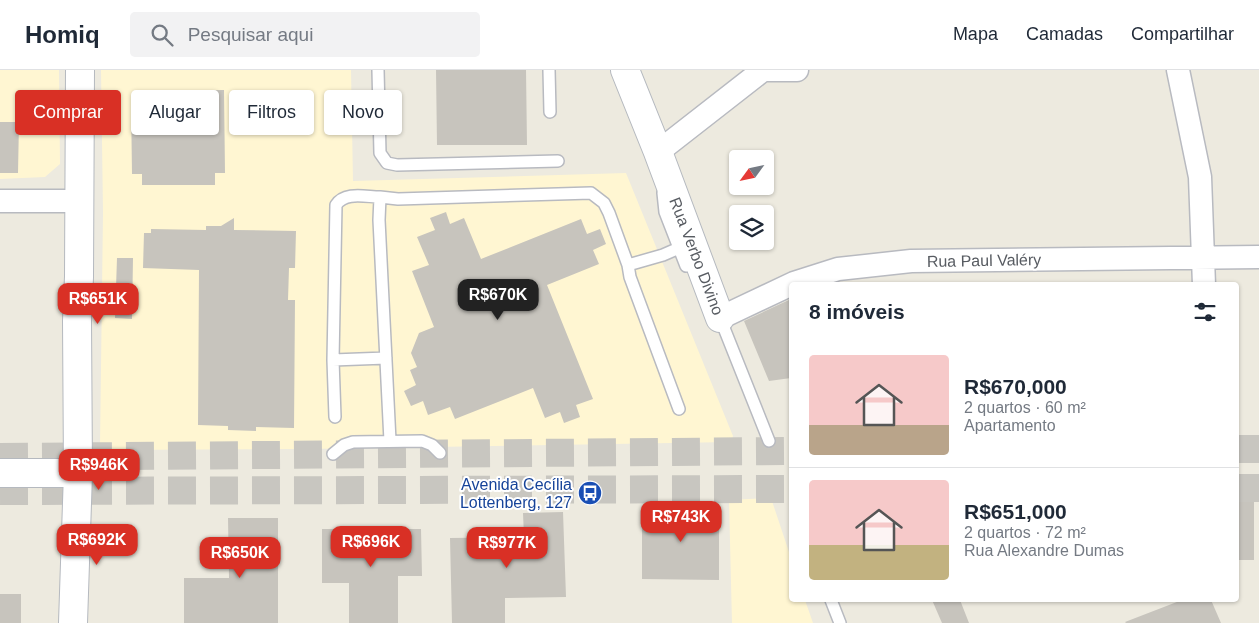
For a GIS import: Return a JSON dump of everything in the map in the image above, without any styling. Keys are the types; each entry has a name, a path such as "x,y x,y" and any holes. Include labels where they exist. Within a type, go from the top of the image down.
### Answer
{"street":[{"path":"73,623 78,473 77,321 80,70"},
{"name":"Rua Verbo Divino","path":"625,70 720,318"},
{"path":"661,160 763,70 797,70"},
{"path":"1178,70 1200,178 1204,282"},
{"path":"0,201 79,201"},
{"name":"Rua Paul Valéry","path":"797,282 838,268 911,260 1259,257"},
{"name":"Rua Paul Valéry","path":"720,318 789,285"},
{"path":"0,473 78,473"}],"lane":[{"path":"378,70 380,153 387,163 397,165 558,162"},
{"path":"549,70 550,112"},
{"path":"661,160 665,212 691,279"},
{"path":"335,417 333,360 336,205 339,200 346,196 398,199 591,193 604,202 609,213 628,265 630,277 679,409"},
{"path":"380,198 379,220 390,442"},
{"path":"628,265 663,255 679,248"},
{"path":"699,293 720,318"},
{"name":"Rua Verbo Divino","path":"720,318 769,441"},
{"path":"333,360 386,358"},
{"path":"333,454 344,445 353,442 422,441 432,445 440,453"},
{"path":"833,605 833,623"},
{"path":"833,605 840,623"}],"shaded area":[{"path":"0,70 59,70 59,90 15,90 15,135 60,135 60,164 45,177 0,179"},
{"path":"101,70 351,70 351,90 324,90 324,135 352,135 353,181 626,173 733,436 731,442 307,449 111,450 100,445 103,213 102,135 121,135 121,90 101,90"},
{"path":"771,498 789,552 789,602 806,602 813,623 732,623 729,500"}],"building":[{"path":"436,70 526,70 527,145 437,145"},
{"path":"219,90 224,90 225,173 215,173 215,185 142,185 142,174 132,174 131,135 219,135"},
{"path":"0,122 15,122 15,135 19,135 18,173 0,173"},
{"path":"446,212 450,224 464,218 481,259 581,219 587,234 600,229 606,244 593,250 599,264 547,285 593,399 576,405 580,417 564,423 560,412 545,418 533,388 455,419 450,407 428,415 423,401 411,406 404,391 416,385 410,370 417,367 411,353 419,333 434,327 412,271 429,265 417,237 435,230 430,218"},
{"path":"234,218 234,230 296,231 295,268 289,268 288,300 295,300 294,428 256,427 256,431 228,430 228,426 198,425 199,270 143,268 144,233 151,233 151,229 206,230 206,226 221,226"},
{"path":"117,258 133,258 132,319 115,318"},
{"path":"789,300 789,378 769,381 744,321"},
{"path":"1239,500 1254,500 1254,560 1239,560"},
{"path":"642,506 719,506 719,580 642,579"},
{"path":"563,512 566,597 505,598 505,623 452,623 450,538 524,537 523,513"},
{"path":"228,518 278,518 278,623 184,623 184,578 229,578"},
{"path":"322,529 421,529 422,576 398,576 398,623 349,623 349,583 322,583"},
{"path":"0,594 21,594 21,623 0,623"},
{"path":"933,602 961,602 969,623 942,623"},
{"path":"1177,602 1212,602 1221,623 1126,623"}],"tunnel":[{"path":"1239,449 1259,449"},
{"path":"0,457 789,451"},
{"path":"1239,488 1259,488"},
{"path":"0,491 789,489"}],"place":[{"name":"Avenida Cecília Lottenberg, 127","path":"590,493"}]}
